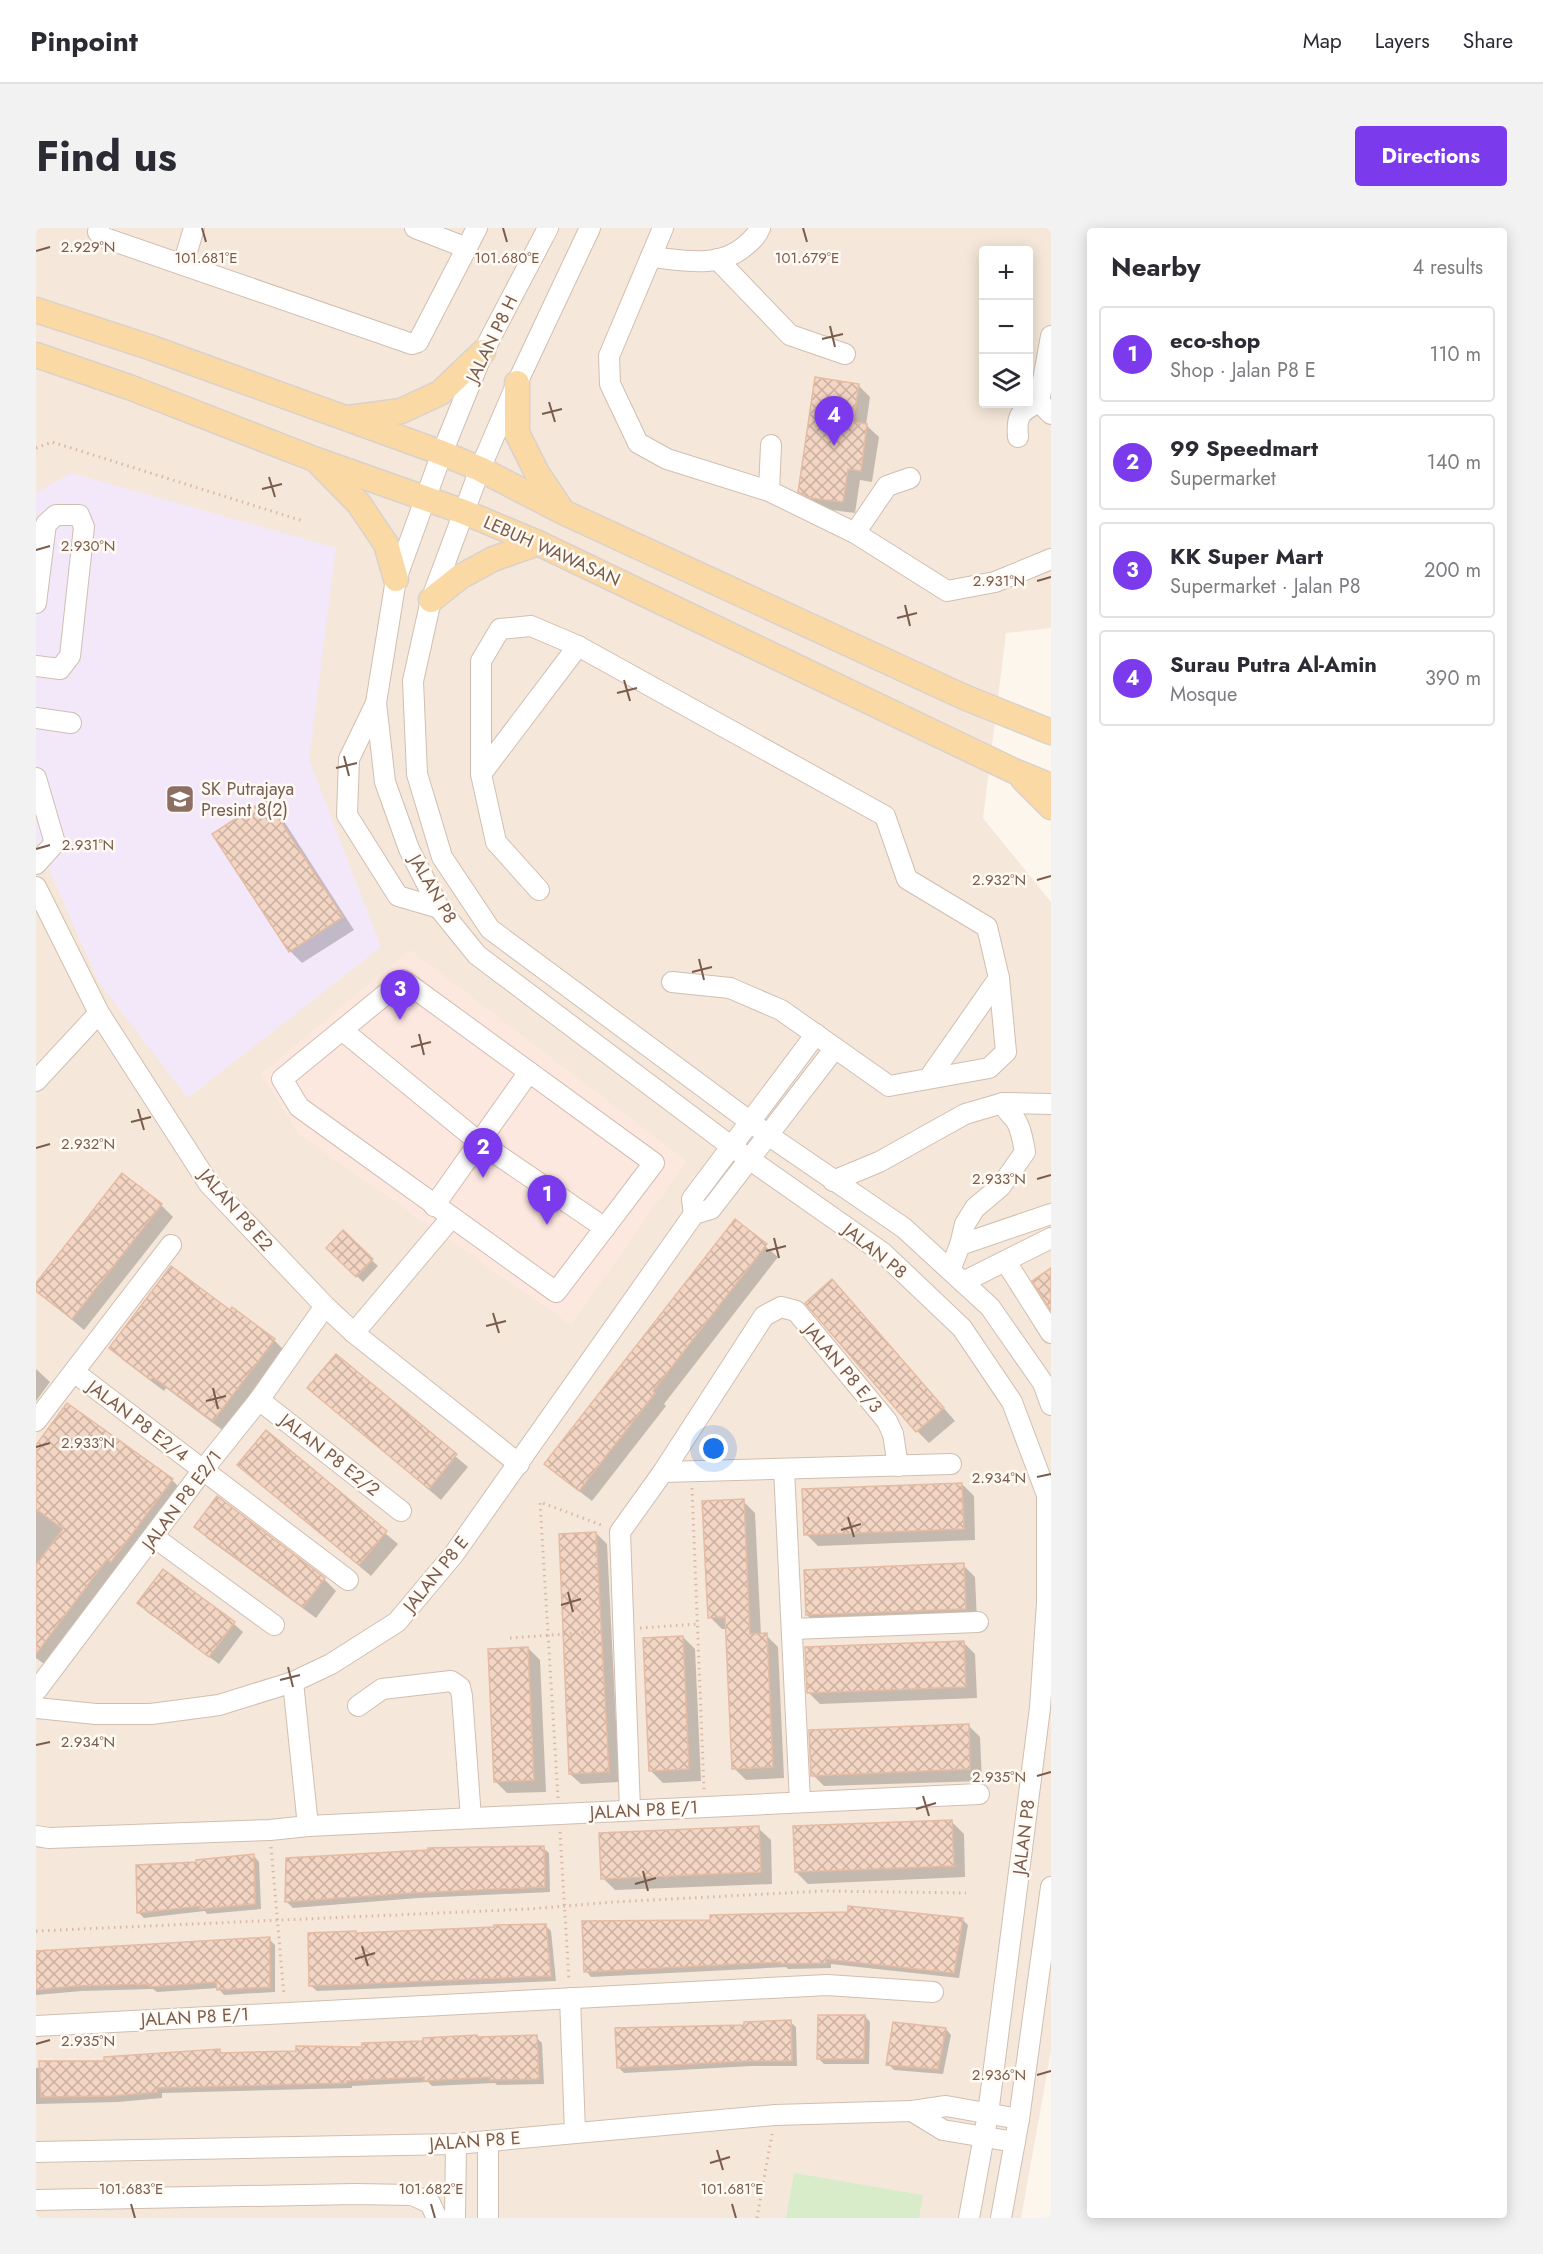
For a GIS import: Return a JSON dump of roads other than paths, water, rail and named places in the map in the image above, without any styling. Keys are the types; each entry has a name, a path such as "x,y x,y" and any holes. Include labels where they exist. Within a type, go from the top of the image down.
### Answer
{"main road":[{"path":"36,310 149,347 442,453 480,469 563,512 964,697 1051,732"},
{"path":"346,419 401,411 440,393 483,352"},
{"name":"LEBUH WAWASAN","path":"36,355 129,387 424,500 464,512 538,543 1014,771 1051,786"},
{"path":"517,382 517,433 537,473 563,512"},
{"path":"314,459 359,504 386,544 396,579"},
{"path":"431,600 460,577 493,559 538,543"},
{"path":"964,697 1051,722"},
{"path":"1014,771 1051,807"}],"street":[{"path":"99,228 98,232 102,237 412,344 418,342 477,228"},
{"path":"183,265 194,228"},
{"name":"JALAN P8 H","path":"442,453 483,352 548,228"},
{"path":"517,382 590,228"},
{"path":"663,228 609,356 610,384 639,443 667,459 769,491 855,533 946,591 995,582 1051,559"},
{"path":"651,257 706,262 736,254 758,235 760,228"},
{"path":"427,230 467,248"},
{"path":"717,259 790,336 845,354"},
{"path":"1018,437 1017,423 1022,411 1045,408 1051,336"},
{"name":"JALAN P8","path":"517,382 480,469 431,600 413,681 417,774 442,857 489,929 768,1135 904,1228 990,1307 1043,1383 1051,1405"},
{"path":"769,491 771,445"},
{"name":"JALAN P8","path":"442,453 396,579 376,704 386,782 409,849 439,908 477,956 732,1147 883,1252 962,1328 1012,1402 1047,1495 1047,1603 1040,1708 988,2114 969,2218"},
{"path":"855,533 887,486 910,478"},
{"path":"36,603 46,524 56,514 79,515 84,527 70,656 60,669 36,666"},
{"path":"539,890 496,842 481,774 482,661 500,629 531,626 578,646 885,816 907,879 987,927 999,978 1006,1052 988,1068 889,1086 781,1010 730,988 672,982"},
{"path":"481,774 578,646"},
{"path":"376,704 349,759 346,815 398,896 439,908"},
{"path":"36,718 71,723"},
{"path":"36,778 55,843 36,864"},
{"name":"JALAN P8 E2","path":"36,887 99,1013 209,1184 325,1306 354,1333 519,1464"},
{"path":"929,1078 999,978"},
{"path":"404,980 654,1163 556,1292 299,1107 282,1079 342,1030 404,980"},
{"path":"36,1081 99,1013"},
{"path":"342,1030 479,1142 605,1228"},
{"path":"816,1034 692,1199 694,1214 711,1209 836,1048"},
{"path":"434,1206 529,1072"},
{"path":"1003,1103 1007,1112 1015,1119 1023,1138 1025,1152 1001,1186 975,1208 965,1224 956,1276 1006,1262 1051,1238"},
{"path":"833,1181 879,1162 964,1114 1003,1103 1051,1104"},
{"name":"JALAN P8 E","path":"36,1708 96,1714 151,1714 219,1705 292,1682 331,1664 397,1622 454,1554 694,1214"},
{"path":"960,1245 1051,1214"},
{"path":"354,1333 451,1218"},
{"name":"JALAN P8 E2/4","path":"36,1420 171,1245"},
{"path":"1006,1262 1051,1333"},
{"name":"JALAN P8 E2/1","path":"36,1691 203,1470 259,1400 325,1306"},
{"name":"JALAN P8 E/3","path":"630,1810 620,1532 663,1472 764,1316 781,1307 796,1311 887,1422 893,1434 898,1466"},
{"name":"JALAN P8 E2/4","path":"74,1372 348,1580"},
{"name":"JALAN P8 E2/2","path":"259,1400 400,1511"},
{"path":"663,1472 951,1464"},
{"path":"784,1469 800,1802"},
{"path":"154,1537 274,1624"},
{"path":"792,1629 978,1622"},
{"path":"358,1706 382,1689 451,1681 460,1687 471,1818"},
{"path":"292,1682 308,1826"},
{"name":"JALAN P8 E/1","path":"36,1836 49,1838 270,1830 308,1826 979,1794"},
{"name":"JALAN P8","path":"1001,2218 1019,2119 1051,1887"},
{"name":"JALAN P8 E/1","path":"36,2026 827,1985 933,1992"},
{"path":"570,1998 575,2132"},
{"name":"JALAN P8 E","path":"36,2152 456,2144 775,2115 912,2111 946,2106 1019,2119"},
{"path":"912,2111 943,2130 1015,2142"},
{"path":"488,2141 488,2218"},
{"path":"455,2218 456,2144"},
{"path":"36,2200 412,2195 430,2204 437,2218"}],"place":[{"name":"Surau Putra Al-Amin","path":"834,446"},
{"name":"SK Putrajaya Presint 8(2)","path":"180,799"},
{"name":"KK Super Mart","path":"400,1020"},
{"name":"99 Speedmart","path":"483,1178"},
{"name":"eco-shop","path":"547,1225"}]}
